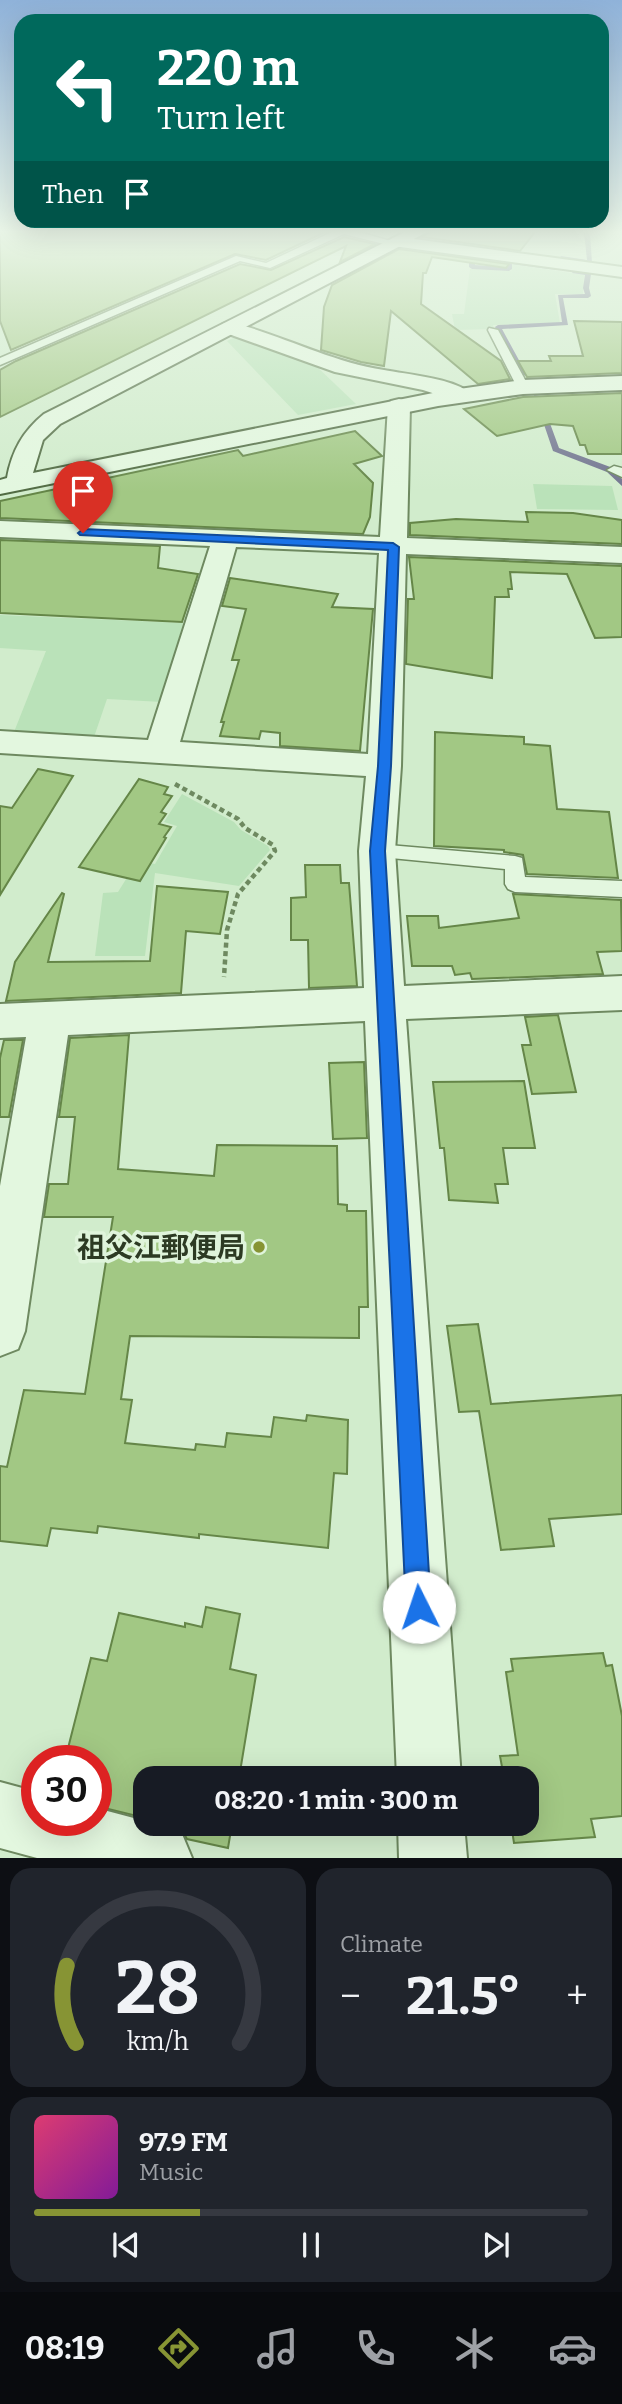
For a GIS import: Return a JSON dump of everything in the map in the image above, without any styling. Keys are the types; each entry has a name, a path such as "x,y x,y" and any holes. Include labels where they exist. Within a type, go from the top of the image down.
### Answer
{"street":[{"path":"9,486 27,446 41,426 248,319"},
{"path":"230,328 314,361 379,377 441,387 460,395"},
{"path":"9,486 460,395 523,387 622,383"},
{"path":"399,406 384,766 377,851 403,1359 428,1766"},
{"path":"0,529 622,555"},
{"path":"155,752 225,539"},
{"path":"0,742 384,766"},
{"path":"0,1021 622,993"},
{"path":"0,1331 50,1019"},
{"path":"0,1815 158,1858"},
{"path":"432,1836 433,1858"}],"lane":[{"path":"0,362 99,319"},
{"path":"493,330 523,387"},
{"path":"377,851 515,863 515,884 622,889"}],"path":[{"path":"155,752 160,771 178,787 238,819 245,828 273,845 275,851 238,894 227,930 222,1012"}],"green space":[{"path":"453,319 559,319 560,323 493,325 494,329 455,330"},
{"path":"237,336 313,363 356,404 298,415 227,341"},
{"path":"533,484 612,486 618,510 537,509"},
{"path":"0,615 183,623 162,702 107,699 94,737 14,732 46,651 0,648"},
{"path":"182,794 234,822 270,850 239,886 155,873 145,956 95,956 103,893 118,892 138,860 155,864 177,826 164,822"}],"building":[{"path":"0,319 84,319 11,350"},
{"path":"114,319 199,319 0,417 0,370"},
{"path":"323,319 390,319 384,366 321,350"},
{"path":"400,319 442,319 501,361 510,379 478,384"},
{"path":"574,321 622,322 622,373 527,377 518,361 551,361 549,356 583,356"},
{"path":"622,393 622,454 588,454 585,445 580,445 573,426 550,424 497,436 464,409 523,397"},
{"path":"355,431 382,456 354,464 373,483 370,517 363,534 0,518 0,501 238,450 243,456"},
{"path":"526,512 573,513 622,520 622,544 410,535 410,523 456,519 528,522"},
{"path":"0,540 160,546 158,568 198,574 182,622 0,613"},
{"path":"409,557 622,566 622,637 595,638 567,574 510,572 512,589 508,589 509,597 495,597 492,678 406,664 408,599 414,599"},
{"path":"230,578 338,594 332,607 373,609 360,751 280,746 280,733 261,731 259,739 220,736 224,722 221,722 239,660 232,660 246,609 222,606"},
{"path":"435,732 524,737 524,744 550,746 557,809 609,812 618,878 527,874 523,855 504,850 434,846"},
{"path":"38,769 73,776 0,895 0,806 12,808"},
{"path":"139,779 168,787 164,794 172,796 161,812 166,814 159,824 171,827 140,881 79,867"},
{"path":"305,865 340,865 341,883 349,883 357,986 309,988 308,940 291,940 291,898 306,897"},
{"path":"157,886 228,892 220,934 186,931 181,993 6,1001 15,962 62,893 64,894 48,962 150,961"},
{"path":"513,894 621,900 622,951 597,952 603,974 472,979 470,973 455,975 452,966 412,966 407,916 438,916 439,928 519,918"},
{"path":"558,1015 576,1092 532,1094 522,1045 531,1045 525,1017"},
{"path":"129,1035 118,1169 214,1176 217,1145 337,1146 338,1204 347,1205 347,1211 366,1211 368,1307 359,1307 359,1338 130,1336 121,1399 132,1400 125,1443 195,1450 196,1444 225,1447 227,1433 271,1437 274,1417 306,1421 307,1415 348,1420 347,1474 334,1473 328,1548 199,1534 199,1538 98,1526 97,1533 51,1528 47,1546 0,1541 0,1466 7,1467 24,1390 85,1394 113,1217 44,1217 49,1184 68,1184 75,1117 59,1117 70,1038"},
{"path":"4,1040 23,1040 9,1117 0,1117 0,1058"},
{"path":"364,1062 367,1138 333,1139 329,1063"},
{"path":"524,1081 535,1148 503,1148 508,1184 495,1184 498,1203 449,1200 433,1082"},
{"path":"478,1324 491,1404 622,1395 622,1514 549,1519 554,1546 501,1550 479,1411 459,1412 447,1326"},
{"path":"206,1607 240,1614 230,1669 256,1675 241,1766 133,1766 133,1815 112,1810 112,1745 69,1745 91,1658 107,1661 119,1613 185,1627 185,1623 202,1627"},
{"path":"603,1653 606,1666 612,1665 622,1716 622,1816 591,1819 595,1837 514,1843 513,1836 539,1836 539,1766 502,1766 500,1756 518,1755 506,1672 513,1671 511,1659"},
{"path":"185,1836 230,1836 228,1848 187,1839"}],"waterway":[{"path":"524,375 498,327 566,324 565,319"},
{"path":"536,396 556,449 610,470 622,484"}],"place":[{"name":"祖父江郵便局","path":"259,1247"}],"route":[{"path":"83,533 393,547 384,766 377,851 403,1359 419,1607"}]}
